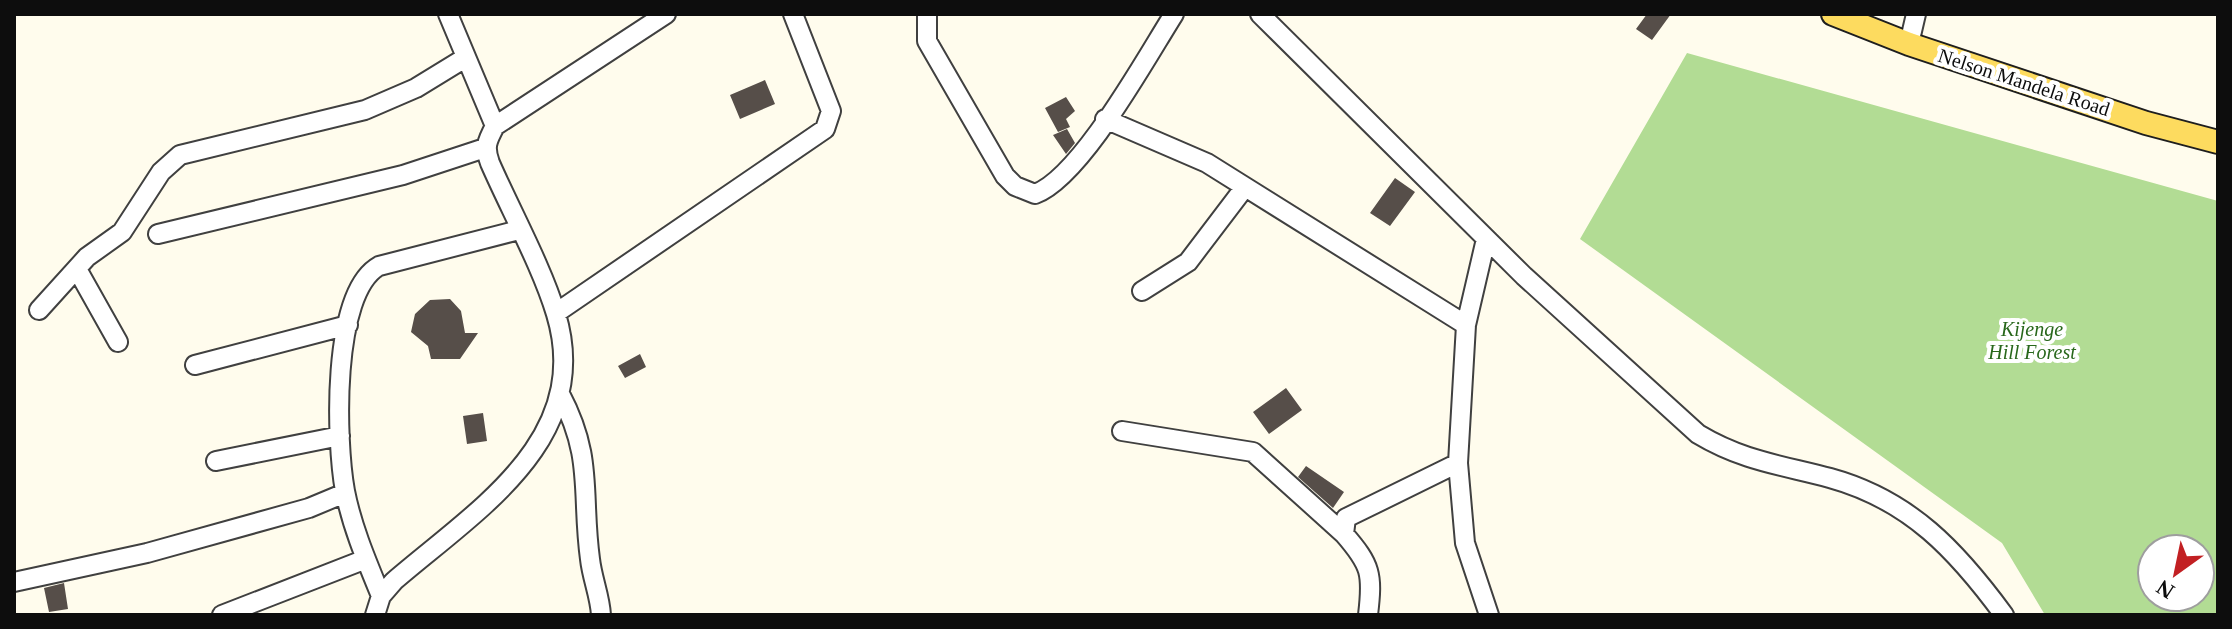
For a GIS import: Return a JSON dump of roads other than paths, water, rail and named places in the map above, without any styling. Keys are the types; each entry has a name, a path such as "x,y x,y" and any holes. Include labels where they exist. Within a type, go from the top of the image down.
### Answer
{"main road":[{"name":"Nelson Mandela Road","path":"1833,14 1909,44 2146,123 2218,142"}],"street":[{"path":"448,14 495,126"},
{"path":"375,615 381,596 514,477 533,455 547,431 560,394 563,375 556,313 485,148 495,126 666,14"},
{"path":"556,313 825,129 831,111 793,14"},
{"path":"927,14 927,41 1015,186 1035,194 1046,190 1088,146 1174,14"},
{"path":"1260,14 1486,239 1698,434 1729,452 1833,479 1929,527 1969,567 2004,615"},
{"path":"1909,44 1916,14"},
{"path":"39,310 77,269 122,232 161,172 180,155 365,110 416,88 465,58"},
{"path":"1105,119 1173,146 1245,187 1466,325"},
{"path":"158,234 403,175 485,148"},
{"path":"1142,291 1188,262 1245,187"},
{"path":"381,596 345,493 340,436 348,325 356,295 373,269 519,230"},
{"path":"1486,239 1466,325 1458,463 1465,543 1489,615"},
{"path":"77,269 118,342"},
{"path":"195,365 348,325"},
{"path":"560,394 575,422 582,448 590,561 601,615"},
{"path":"1122,431 1253,452 1344,534 1369,566 1372,581 1368,615"},
{"path":"216,461 340,436"},
{"path":"1344,534 1346,518 1355,511 1458,463"},
{"path":"14,582 173,546 309,508 345,493"},
{"path":"222,615 366,559"}],"park label":[{"name":"Kijenge Hill Forest","path":"2032,340"}]}
